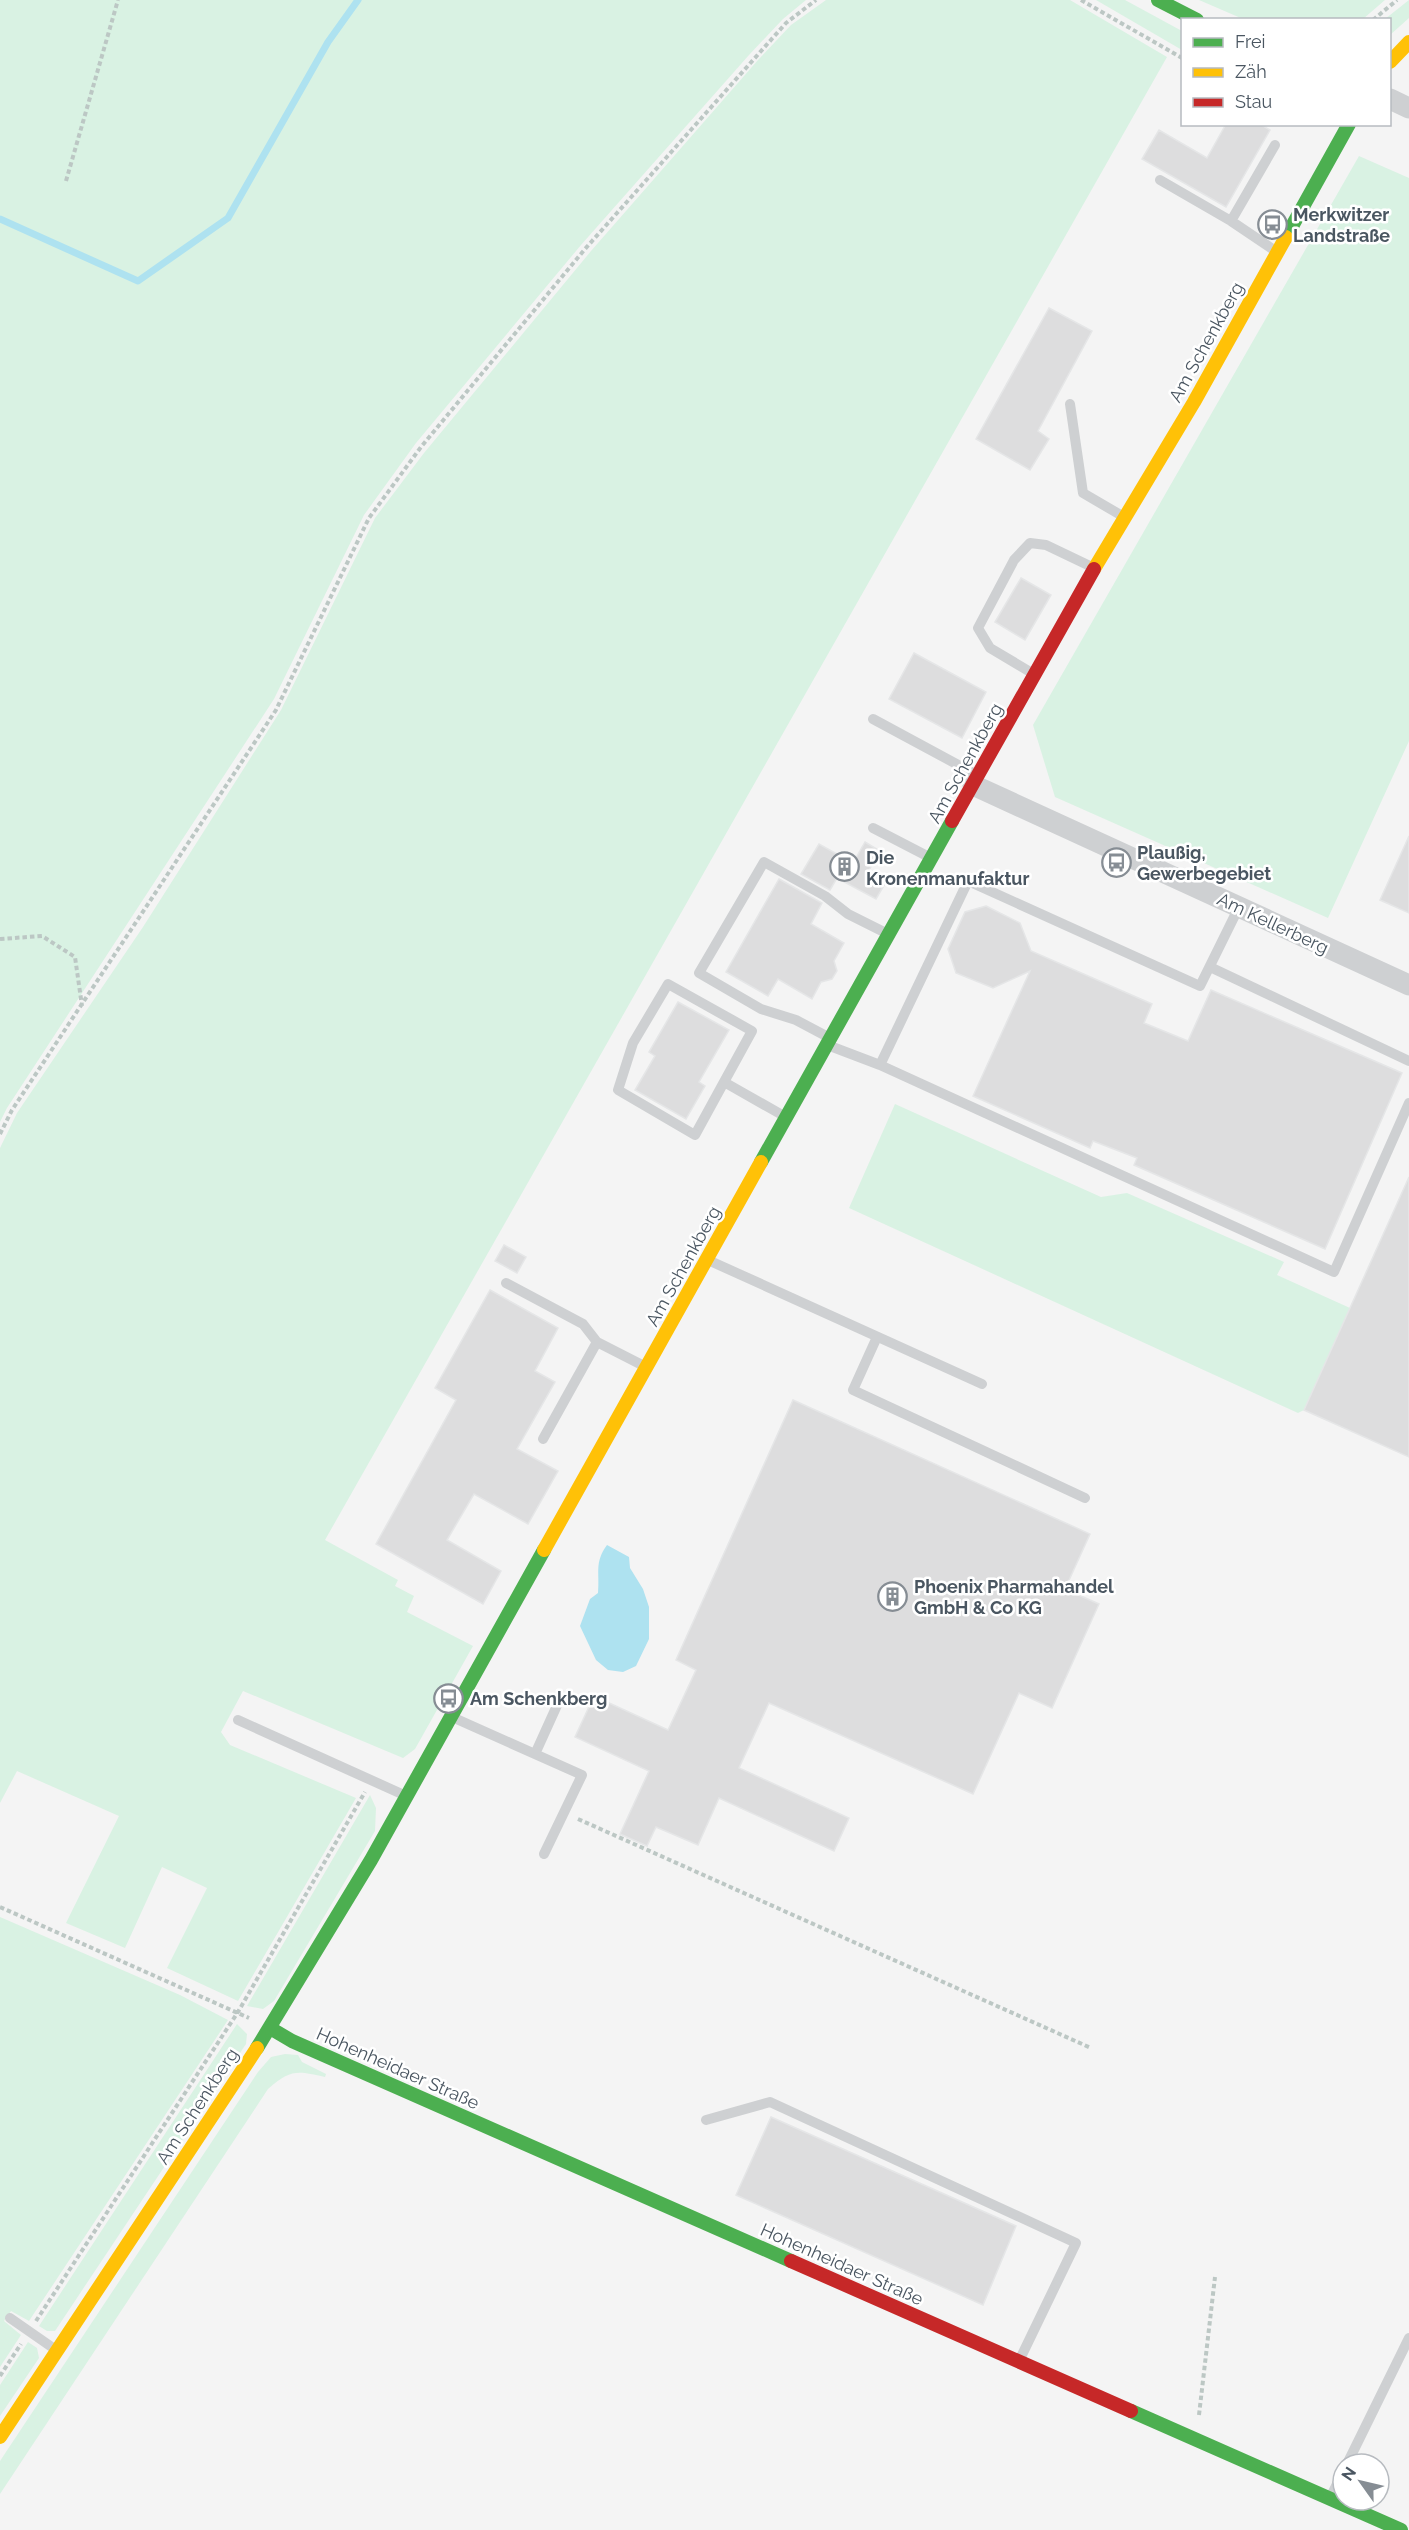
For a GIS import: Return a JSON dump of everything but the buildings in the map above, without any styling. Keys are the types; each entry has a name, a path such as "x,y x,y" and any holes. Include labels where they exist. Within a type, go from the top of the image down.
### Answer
{"main road":[{"path":"1158,0 1193,18"},
{"path":"1391,60 1409,42"},
{"name":"Am Schenkberg","path":"0,2437 270,2028 407,1797 975,780 1095,568 1194,402 1348,126"},
{"name":"Hohenheidaer Straße","path":"270,2028 292,2041 1401,2530"}],"street":[{"path":"1391,100 1409,108"},
{"name":"Am Kellerberg","path":"975,780 1239,908 1409,985"}],"lane":[{"path":"1231,221 1275,144"},
{"path":"1160,180 1231,221 1277,252"},
{"path":"1070,404 1083,493 1125,517"},
{"path":"1035,674 990,648 978,628 1014,560 1030,543 1046,545 1095,568"},
{"path":"873,719 975,780"},
{"path":"873,828 932,859"},
{"path":"889,934 848,914 825,896 764,862 699,973 761,1008 796,1020 829,1042 1334,1272 1409,1103"},
{"path":"880,1065 968,881 1200,986 1239,908"},
{"path":"1210,967 1409,1061"},
{"path":"668,984 752,1031 724,1082 695,1135 618,1090 633,1043 668,984"},
{"path":"724,1082 787,1117"},
{"path":"708,1259 982,1384"},
{"path":"506,1283 583,1324 597,1342 647,1368"},
{"path":"878,1337 853,1390 1085,1498"},
{"path":"543,1439 597,1342"},
{"path":"535,1754 559,1701"},
{"path":"452,1717 582,1775 544,1854"},
{"path":"238,1720 407,1797"},
{"path":"706,2120 770,2102 1076,2243 1019,2361"},
{"path":"10,2318 58,2350"},
{"path":"1353,2452 1409,2338"}],"path":[{"path":"66,181 118,0"},
{"path":"0,1134 12,1110 276,710 369,518 421,447 585,249 786,23 816,0"},
{"path":"1081,0 1181,57"},
{"path":"1375,18 1397,0"},
{"path":"0,939 42,936 75,957 82,1006"},
{"path":"0,2376 238,2012 372,1781"},
{"path":"564,1812 1091,2048"},
{"path":"0,1907 270,2028"},
{"path":"1196,2439 1215,2277"}],"green space":[{"path":"0,0 806,0 783,19 749,55 581,245 416,443 364,515 274,699 0,1122"},
{"path":"826,0 1070,0 1167,57 325,1540 398,1580 395,1586 414,1596 407,1612 473,1646 415,1749 403,1758 243,1691 221,1732 230,1745 356,1798 238,2001 167,1968 207,1888 162,1867 125,1948 66,1923 119,1816 17,1771 0,1803 0,1148 17,1113 143,927 281,710 375,518 424,453 591,251 758,60 791,25"},
{"path":"1096,0 1125,0 1181,30 1181,49"},
{"path":"1199,0 1385,0 1364,18 1241,18"},
{"path":"1409,0 1409,18 1391,34 1391,18 1386,18"},
{"path":"1359,156 1409,178 1409,741 1328,918 1055,797 1033,725"},
{"path":"895,1104 1101,1197 1127,1193 1284,1262 1277,1275 1350,1308 1304,1410 1298,1413 849,1208"},
{"path":"370,1795 376,1808 375,1831 274,2001 263,2009 247,2006"},
{"path":"0,1917 180,1995 228,2020 29,2321 11,2311 4,2321 21,2335 0,2367"},
{"path":"237,2024 247,2034 246,2044 55,2331 47,2331 39,2326"},
{"path":"285,2054 298,2055 302,2062 326,2074 325,2077 295,2073 283,2078 268,2089 0,2494 0,2461 258,2072 271,2057"},
{"path":"28,2342 37,2348 39,2358 0,2416 0,2385"}],"water":[{"path":"607,1545 629,1557 630,1568 643,1589 649,1607 649,1639 636,1666 623,1672 608,1670 596,1660 580,1626 590,1599 598,1593 600,1557"}],"waterway":[{"path":"0,219 138,281 228,218 328,42 358,0"}],"traffic: fast":[{"path":"1158,0 1193,18"},
{"path":"1286,237 1348,126"},
{"path":"761,1162 952,821"},
{"path":"257,2048 371,1860 544,1550"},
{"path":"270,2028 292,2041 791,2261"},
{"path":"1131,2411 1401,2530"}],"traffic: slow":[{"path":"1391,61 1409,42"},
{"path":"1094,569 1194,402 1286,237"},
{"path":"544,1550 761,1162"},
{"path":"0,2437 257,2048"}],"traffic: jam":[{"path":"952,821 1094,569"},
{"path":"791,2261 1131,2411"}],"place":[{"name":"Merkwitzer Landstraße","path":"1272,224"},
{"name":"Plaußig, Gewerbegebiet","path":"1116,862"},
{"name":"Die Kronenmanufaktur","path":"845,867"},
{"name":"Phoenix Pharmahandel GmbH & Co KG","path":"893,1596"},
{"name":"Am Schenkberg","path":"449,1698"}]}
